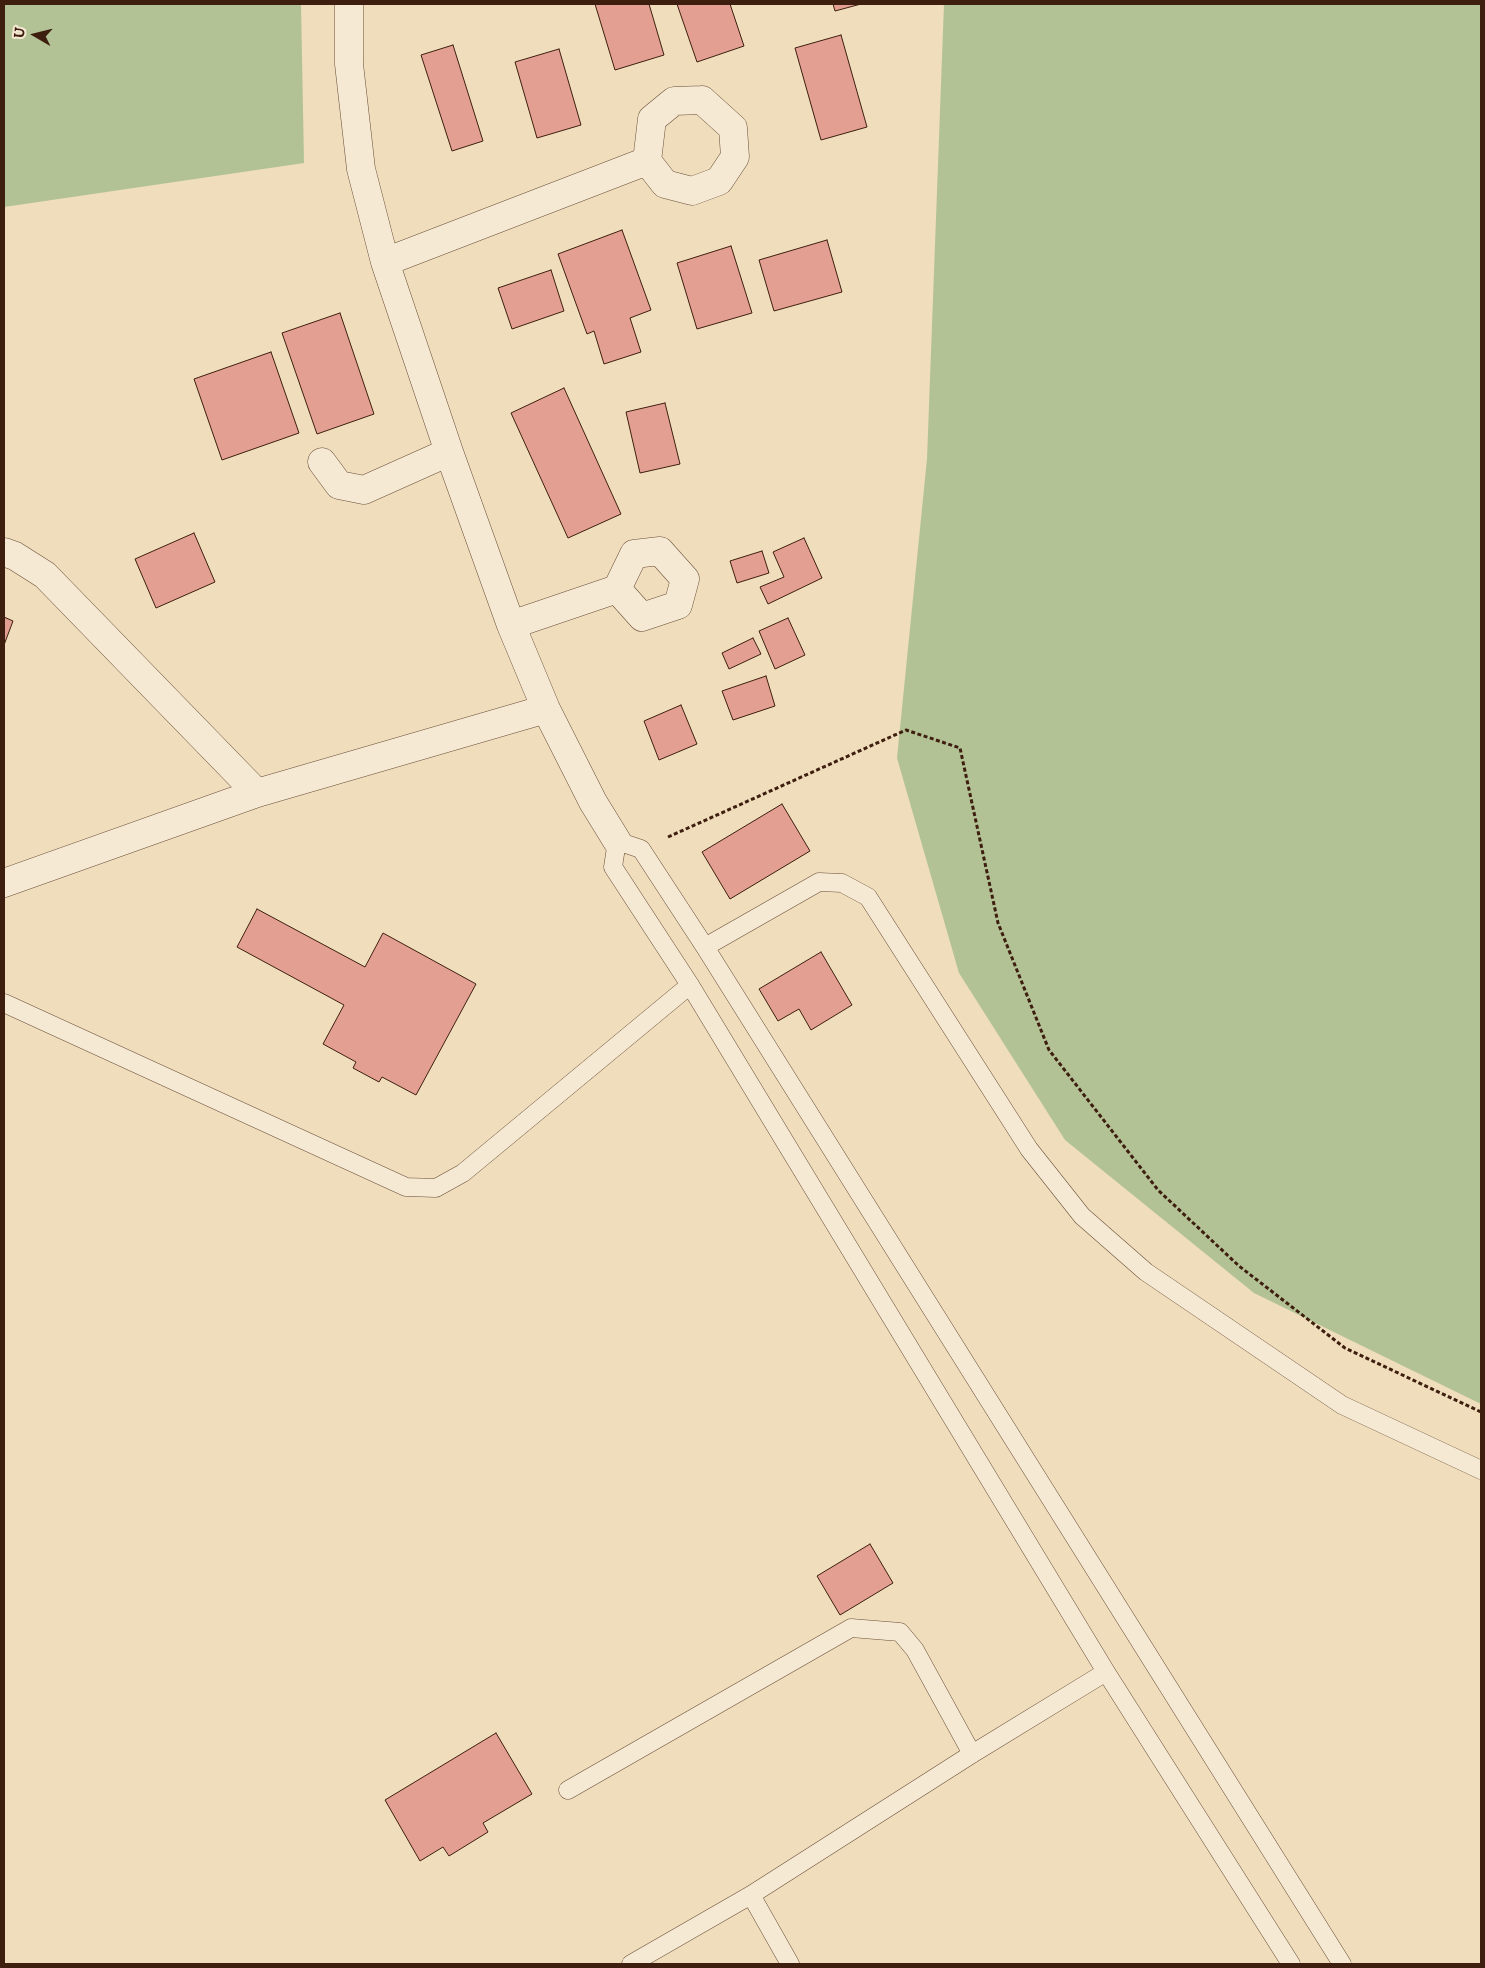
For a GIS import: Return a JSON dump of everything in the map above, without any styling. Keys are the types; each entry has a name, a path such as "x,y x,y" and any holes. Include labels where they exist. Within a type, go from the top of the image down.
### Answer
{"street":[{"path":"349,4 348,64 361,170 385,262 449,452 511,625 546,709 593,802 629,845"},
{"path":"385,262 647,162"},
{"path":"322,462 340,485 364,490 449,452"},
{"path":"4,552 15,556 45,575 257,793"},
{"path":"511,625 617,589"},
{"path":"4,883 257,793 546,709"}],"lane":[{"path":"1291,1964 1106,1672 690,985 613,867 629,845 705,946 1342,1964"},
{"path":"705,946 819,882 842,883 868,897 1029,1149 1082,1216 1146,1272 1342,1405 1481,1470"},
{"path":"4,1003 406,1187 436,1188 463,1173 690,985"},
{"path":"568,1790 851,1628 900,1632 916,1650 972,1754"},
{"path":"631,1964 751,1896 972,1754 1106,1672"},
{"path":"751,1896 790,1964"}],"path":[{"path":"629,845 906,730 960,748 998,922 1049,1050 1158,1190 1240,1266 1345,1348 1481,1412"}],"green space":[{"path":"4,4 301,4 304,163 4,207"},
{"path":"944,4 1481,4 1481,1404 1254,1293 1065,1140 959,973 897,758 927,459"}],"building":[{"path":"595,4 649,4 664,55 615,70"},
{"path":"677,4 730,4 744,46 697,62"},
{"path":"833,4 861,4 835,11"},
{"path":"841,35 867,127 821,140 795,48"},
{"path":"453,45 483,141 452,151 421,55"},
{"path":"559,49 581,125 537,138 515,62"},
{"path":"622,230 651,310 630,318 641,352 604,364 594,331 587,334 558,254"},
{"path":"827,240 842,292 774,311 759,260"},
{"path":"731,246 752,313 697,329 677,263"},
{"path":"551,270 564,311 512,329 498,288"},
{"path":"340,313 374,414 317,434 282,333"},
{"path":"271,352 299,433 222,460 194,379"},
{"path":"564,388 621,514 568,538 511,413"},
{"path":"665,403 680,464 640,473 626,412"},
{"path":"194,533 215,582 156,608 135,559"},
{"path":"804,538 822,578 768,604 760,587 784,577 773,552"},
{"path":"762,551 769,573 737,583 730,561"},
{"path":"4,617 13,621 4,645"},
{"path":"788,618 805,655 775,669 759,631"},
{"path":"753,638 761,654 729,669 722,653"},
{"path":"766,676 775,706 733,720 722,691"},
{"path":"681,705 697,744 659,760 644,721"},
{"path":"782,804 810,851 730,899 702,852"},
{"path":"257,909 365,967 383,933 476,984 416,1095 382,1077 379,1082 353,1068 356,1062 323,1044 344,1005 237,947"},
{"path":"821,952 852,1005 811,1030 799,1009 778,1021 759,989"},
{"path":"870,1544 893,1583 840,1615 817,1576"},
{"path":"496,1733 532,1794 483,1823 488,1832 449,1856 443,1847 420,1861 385,1800"}]}
